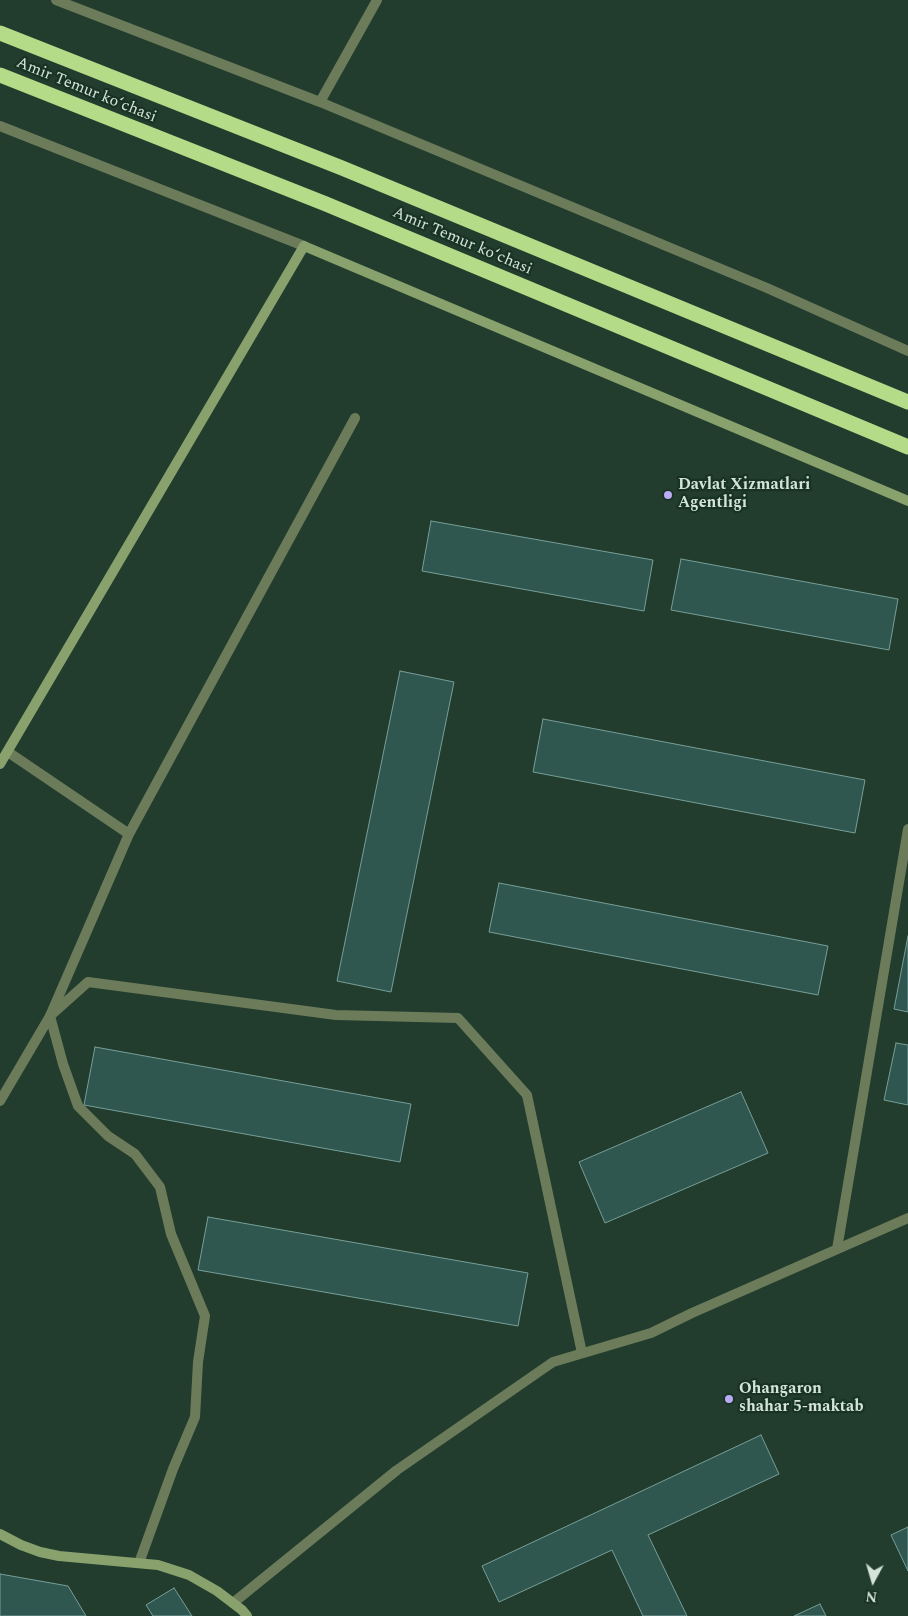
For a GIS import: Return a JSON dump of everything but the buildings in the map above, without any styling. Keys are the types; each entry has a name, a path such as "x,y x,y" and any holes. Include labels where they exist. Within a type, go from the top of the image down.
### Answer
{"highway":[{"name":"Amir Temur koʻchasi","path":"0,33 342,168 908,402"},
{"name":"Amir Temur koʻchasi","path":"0,75 326,204 908,447"}],"main road":[{"path":"0,764 304,246 908,501"},
{"path":"0,1534 40,1552 59,1556 158,1565 189,1575 217,1591 247,1616"}],"street":[{"path":"56,0 320,102 767,288 908,351"},
{"path":"320,102 377,0"},
{"path":"0,126 304,246"},
{"path":"0,1101 50,1016 129,834 355,418"},
{"path":"8,752 129,834"},
{"path":"838,1248 908,829"},
{"path":"50,1016 88,982 336,1016 458,1018 527,1095 582,1353"},
{"path":"50,1016 63,1064 78,1106 108,1136 135,1154 160,1187 171,1234 205,1316 198,1362 195,1417 173,1469 139,1563"},
{"path":"233,1603 397,1470 552,1362 651,1333 692,1313 908,1218"}],"place":[{"name":"Davlat Xizmatlari Agentligi","path":"668,495"},
{"name":"Ohangaron shahar 5-maktab","path":"729,1399"}]}
